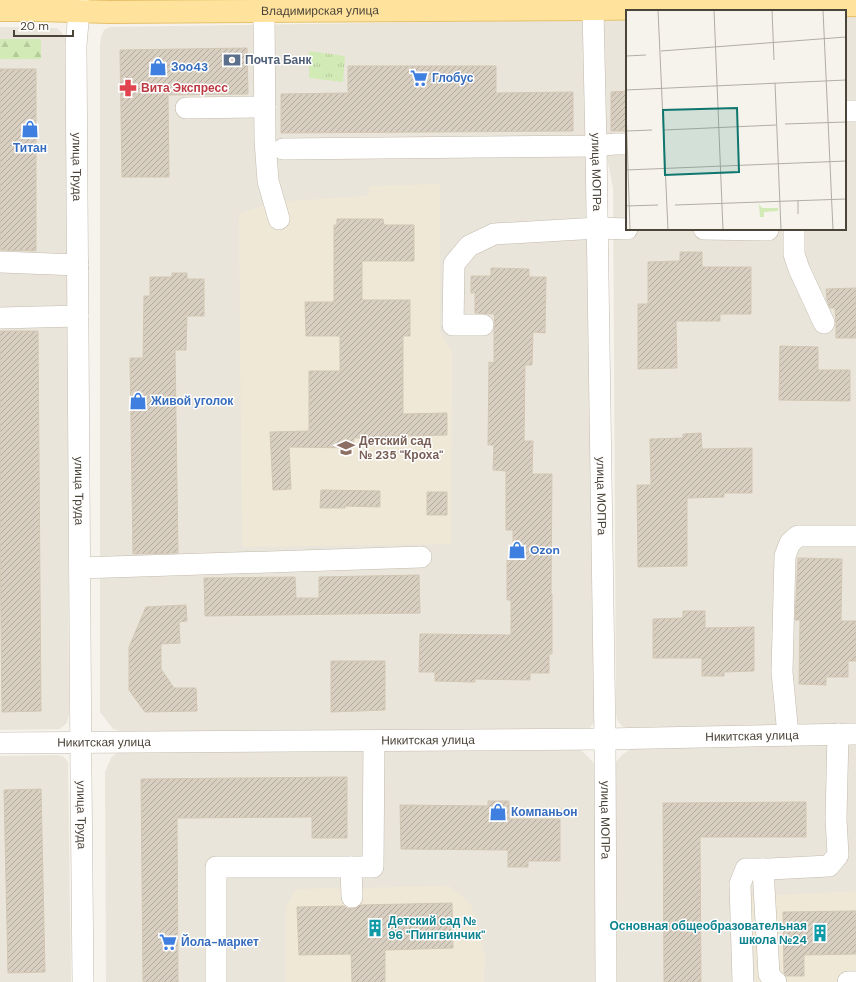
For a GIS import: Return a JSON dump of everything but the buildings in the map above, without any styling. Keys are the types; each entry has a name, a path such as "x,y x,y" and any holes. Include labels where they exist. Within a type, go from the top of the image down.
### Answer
{"main road":[{"name":"Владимирская улица","path":"0,10 78,5 110,12 264,11 353,5 592,9 757,3 797,9 856,5"}],"street":[{"name":"улица Труда","path":"78,5 76,45 80,743 83,982"},
{"name":"улица МОПРа","path":"592,9 598,228 605,739 606,982"},
{"path":"264,11 265,140 268,181 279,218"},
{"path":"186,108 265,107"},
{"path":"283,149 596,146 626,144"},
{"path":"483,325 453,325 454,264 469,246 494,234 598,228 626,228"},
{"path":"794,230 794,254 799,269 824,323"},
{"path":"0,262 78,266"},
{"path":"0,318 78,316"},
{"path":"788,735 782,672 785,556 790,543 798,536 856,536"},
{"path":"80,568 421,557"},
{"path":"743,982 740,884 746,869 829,866 838,855 836,818 847,734"},
{"name":"Никитская улица","path":"0,743 605,739 847,734"},
{"path":"216,982 216,867 373,868 374,741"},
{"path":"351,867 352,897"},
{"path":"763,869 769,974 776,982"},
{"path":"848,982 856,982"}],"shaded area":[{"path":"626,11 626,230 846,230 846,13 856,14 856,724 627,728 622,726 617,720 613,188 599,118 599,20"},
{"path":"582,20 587,22 595,721 590,728 580,733 124,732 113,729 100,712 100,45 104,30 110,27"},
{"path":"0,27 57,28 66,40 69,713 67,723 60,729 0,730"},
{"name":"Детский сад № 235 \"Кроха\"","path":"440,184 440,332 452,352 451,544 242,547 239,214 274,202 368,196 370,186"},
{"path":"856,743 856,982 615,982 615,763 622,755 630,749"},
{"path":"579,748 595,764 596,982 106,982 105,772 111,758 115,754 121,752"},
{"path":"58,755 64,757 68,762 71,982 0,982 0,756"},
{"path":"449,886 470,903 485,957 484,982 286,982 286,908 296,889"},
{"path":"856,891 856,982 755,982 751,895 764,896"}],"green space":[{"path":"0,39 41,39 41,59 0,59"},
{"path":"309,51 345,56 343,82 309,78"}],"place":[{"name":"Почта Банк","path":"232,60"},
{"name":"Зоо43","path":"158,67"},
{"name":"Глобус","path":"419,78"},
{"name":"Вита Экспресс","path":"128,88"},
{"name":"Титан","path":"30,129"},
{"name":"Живой уголок","path":"138,401"},
{"name":"Детский сад № 235 \"Кроха\"","path":"346,448"},
{"name":"Ozon","path":"517,550"},
{"name":"Компаньон","path":"498,812"},
{"name":"Детский сад № 96 \"Пингвинчик\"","path":"375,928"},
{"name":"Основная общеобразовательная школа №24","path":"820,933"},
{"name":"Йола-маркет","path":"168,942"}]}
